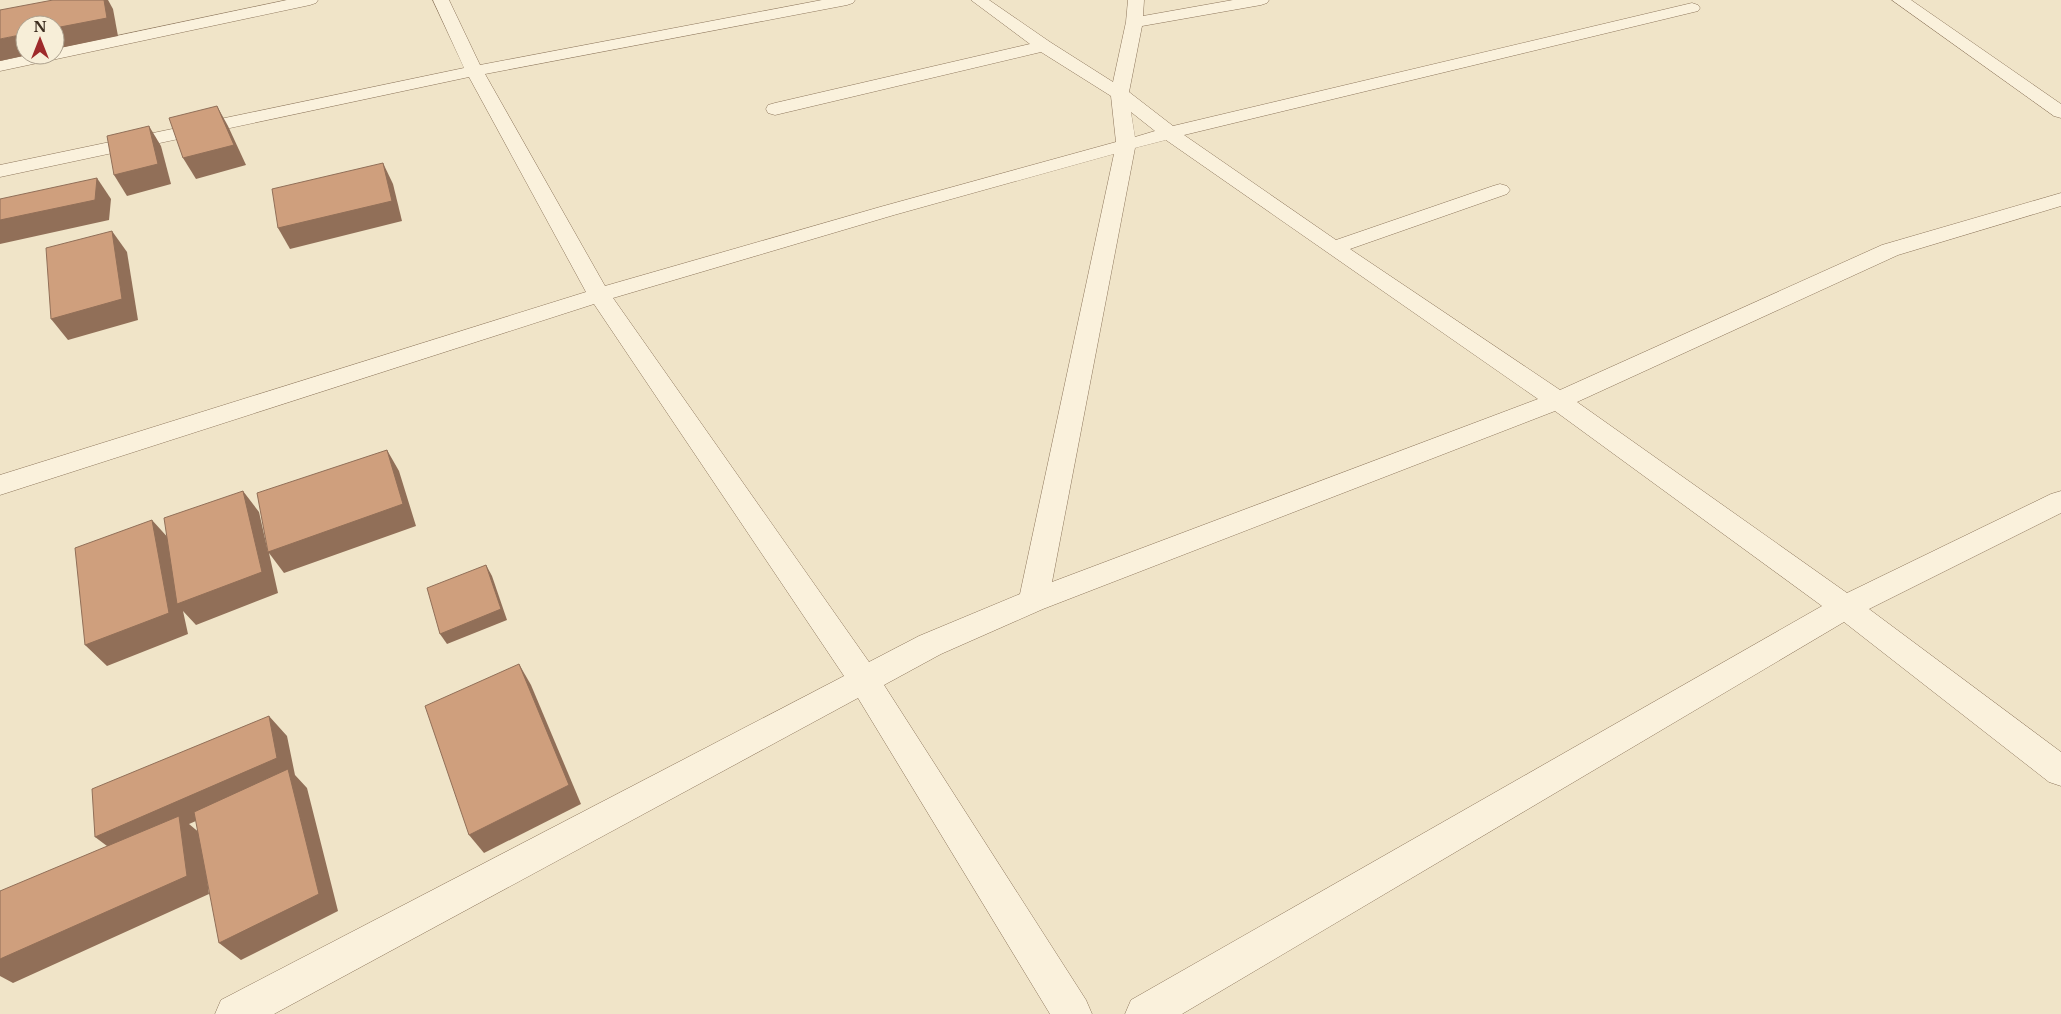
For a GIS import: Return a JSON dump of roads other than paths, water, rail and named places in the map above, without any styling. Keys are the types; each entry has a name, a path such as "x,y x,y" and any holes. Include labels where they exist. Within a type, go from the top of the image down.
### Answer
{"street":[{"path":"65,52 310,0"},
{"path":"441,0 474,71 599,295 864,680 1072,1014"},
{"path":"0,171 474,71 847,0"},
{"path":"978,0 1044,46 1120,94 1169,132 1334,248 1558,401 1845,607 2061,771"},
{"path":"1033,601 1126,144 1120,94 1135,11 1261,0"},
{"path":"1900,0 2061,112"},
{"path":"0,485 599,295 1126,144 1169,132 1692,8"},
{"path":"775,109 1044,46"},
{"path":"0,66 15,63"},
{"path":"1334,248 1500,190"},
{"path":"235,1014 930,645 1033,601 1558,401 1890,250 2061,199"},
{"path":"1145,1014 1845,607 2061,501"}]}
